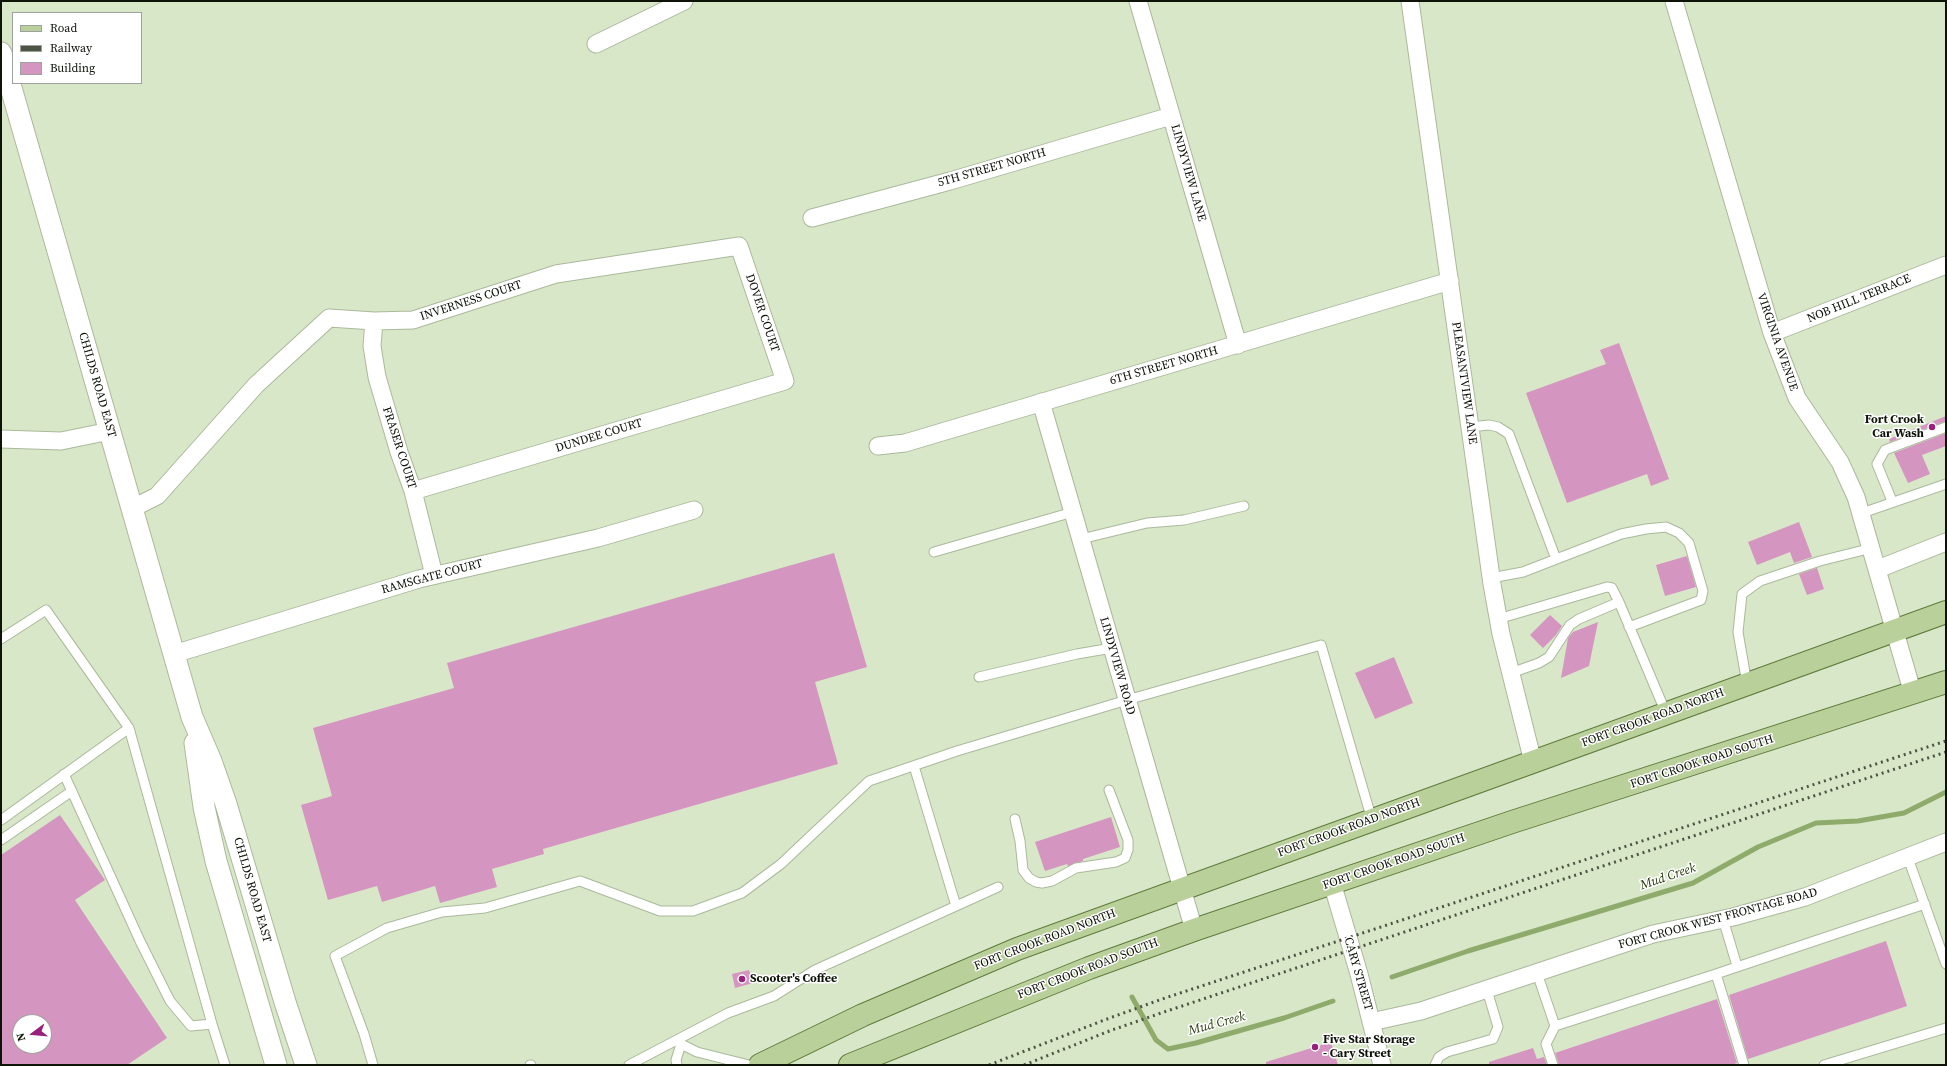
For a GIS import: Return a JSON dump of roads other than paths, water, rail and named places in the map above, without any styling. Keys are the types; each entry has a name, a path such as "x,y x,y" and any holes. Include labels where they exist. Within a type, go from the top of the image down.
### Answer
{"main road":[{"name":"FORT CROOK ROAD NORTH","path":"760,1065 863,1015 1017,949 1946,612"},
{"name":"FORT CROOK ROAD SOUTH","path":"850,1065 1082,970 1194,930 1512,822 1914,694 1946,682"}],"street":[{"path":"596,44 684,1"},
{"name":"LINDYVIEW LANE","path":"1138,1 1238,345"},
{"name":"PLEASANTVIEW LANE","path":"1410,1 1491,578 1498,619 1533,762"},
{"name":"VIRGINIA AVENUE","path":"1674,1 1772,333 1797,398 1840,462 1848,477 1862,513 1894,630 1914,694"},
{"name":"CHILDS ROAD EAST","path":"1,53 192,717 211,760 226,804 285,1002 306,1065"},
{"name":"5TH STREET NORTH","path":"812,218 950,181 1171,116"},
{"name":"INVERNESS COURT","path":"133,508 157,496 256,385 329,318 374,321 413,320 556,274 739,246"},
{"name":"DOVER COURT","path":"739,246 786,381"},
{"name":"NOB HILL TERRACE","path":"1772,333 1946,265"},
{"name":"6TH STREET NORTH","path":"878,446 905,442 1238,345 1450,281"},
{"name":"FRASER COURT","path":"374,321 372,346 377,377 399,452 413,491 434,575"},
{"name":"DUNDEE COURT","path":"413,491 786,381"},
{"name":"LINDYVIEW ROAD","path":"1041,402 1194,930"},
{"path":"1,440 61,440 110,431"},
{"name":"RAMSGATE COURT","path":"174,654 434,575 598,538 694,510"},
{"path":"1878,569 1946,542"},
{"name":"CHILDS ROAD EAST","path":"192,717 204,807 216,860 276,1065"},
{"name":"FORT CROOK WEST FRONTAGE ROAD","path":"1372,1022 1421,1012 1653,934 1723,919 1804,897 1946,842"},
{"name":"CARY STREET","path":"1332,883 1359,974 1382,1065"}],"lane":[{"path":"1470,427 1488,425 1498,427 1509,434 1556,559"},
{"path":"1892,502 1877,464 1885,450 1946,427"},
{"path":"1862,513 1946,484"},
{"path":"1081,539 1147,523 1184,520 1244,506"},
{"path":"934,552 1073,512"},
{"path":"1491,578 1523,572 1621,534 1640,530 1666,528 1679,533 1689,544 1703,591 1701,600 1630,627"},
{"path":"1747,684 1738,632 1742,594 1760,581 1820,561 1872,548"},
{"path":"1498,619 1606,587 1612,588 1666,713"},
{"path":"1511,673 1539,663 1549,657 1570,625 1579,619 1619,602"},
{"path":"1,639 46,610 129,728 212,1024 225,1065"},
{"path":"373,1065 364,1034 336,956 394,926 442,912 485,908 580,881 660,911 693,911 742,893 781,864 869,781 1127,700 1321,645 1372,820"},
{"path":"979,677 1077,654 1112,648"},
{"path":"1,820 129,728"},
{"path":"914,766 956,906"},
{"path":"64,774 140,941 170,1001 192,1026 212,1024"},
{"path":"1015,819 1024,870 1029,878 1036,882 1042,884 1052,881 1076,868 1116,862 1125,858 1128,850 1128,840 1109,790"},
{"path":"1,840 72,791"},
{"path":"1908,858 1946,964"},
{"path":"629,1065 680,1041 728,1013 774,996 815,970 998,887"},
{"path":"1555,1026 1924,904"},
{"path":"1723,919 1737,966"},
{"path":"1537,973 1555,1026 1546,1044 1553,1065"},
{"path":"1716,974 1744,1065"},
{"path":"1435,1065 1439,1057 1447,1052 1493,1039 1498,1027 1487,990"},
{"path":"1824,1065 1946,1028"},
{"path":"677,1065 676,1060 680,1041"},
{"path":"680,1041 697,1052 749,1065"}],"waterway":[{"name":"Mud Creek","path":"1392,977 1468,951 1693,883 1758,847 1816,823 1858,821 1904,813 1946,792"},
{"name":"Mud Creek","path":"1132,997 1156,1040 1168,1049 1196,1043 1284,1018 1333,1001"}],"railway":[{"path":"989,1065 1165,998 1946,741"},
{"path":"1024,1065 1112,1030 1167,1011 1946,752"}],"place":[{"name":"Fort Crook Car Wash","path":"1932,427"},
{"name":"Scooter's Coffee","path":"742,979"},
{"name":"Five Star Storage - Cary Street","path":"1315,1047"}]}
